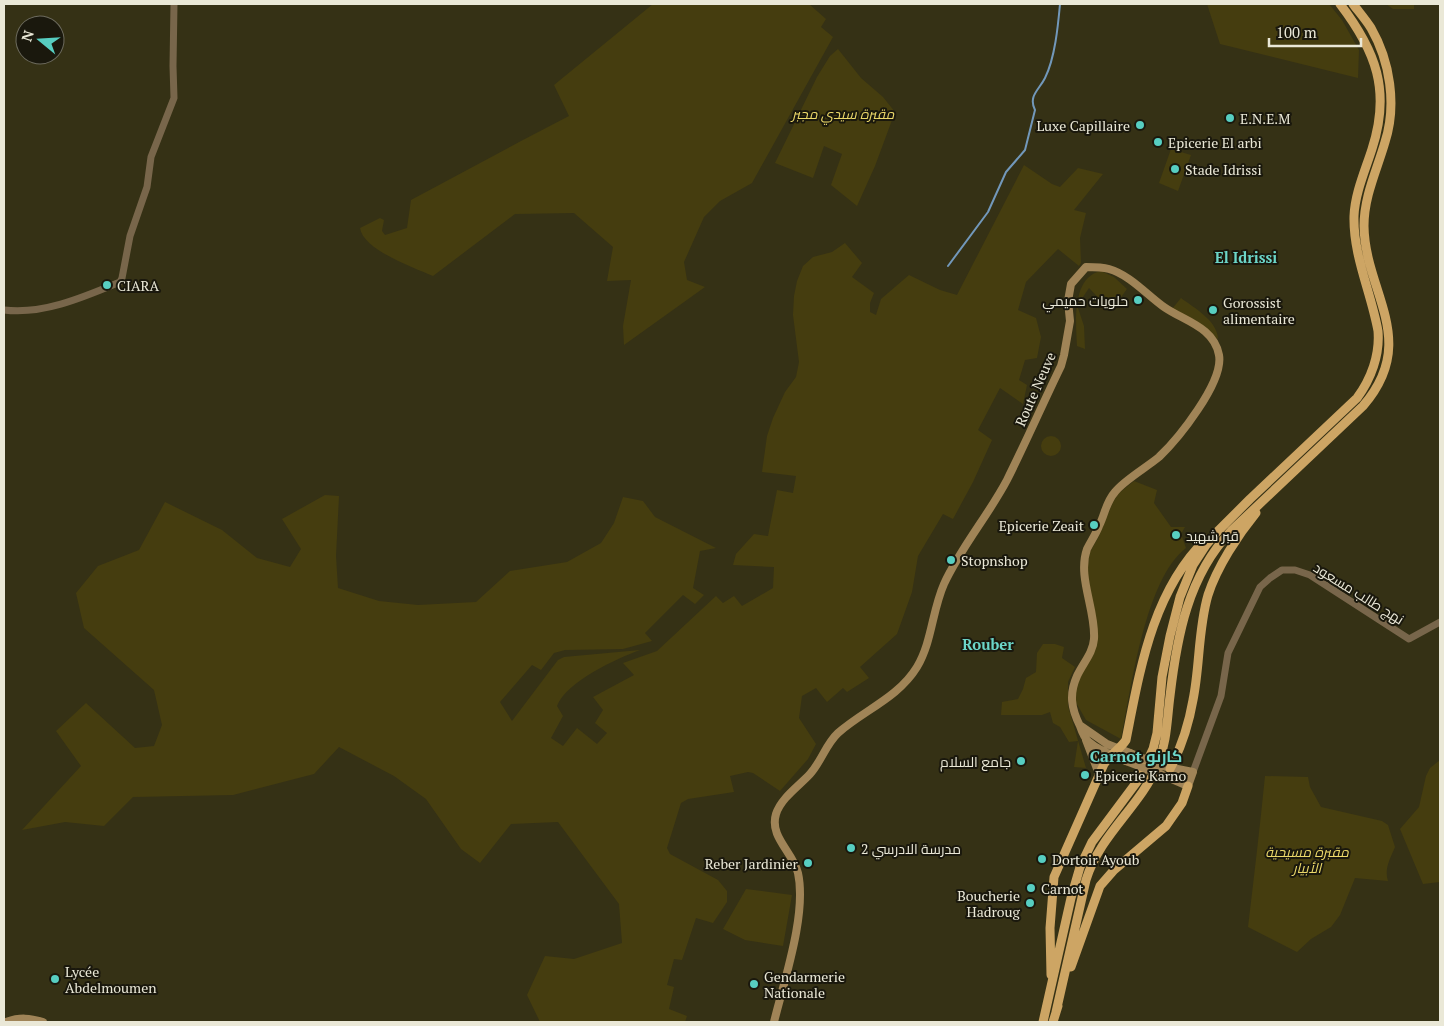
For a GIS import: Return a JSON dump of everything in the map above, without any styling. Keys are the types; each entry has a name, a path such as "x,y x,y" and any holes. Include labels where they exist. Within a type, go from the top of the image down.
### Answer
{"highway":[{"path":"1047,1021 1051,977 1050,921 1054,877 1099,774 1121,752 1126,740 1149,635 1162,604 1179,573 1200,545 1357,398 1366,383 1377,354 1378,331 1357,253 1354,219 1358,190 1379,124 1381,99 1374,63 1365,41 1340,4"},
{"path":"1056,1012 1092,861 1101,846 1146,787 1161,755 1166,735 1175,662 1185,613 1201,570 1231,531 1363,406 1374,391 1385,367 1388,352 1388,334 1380,296 1367,254 1364,234 1364,213 1367,195 1388,130 1390,91 1378,41 1353,4"},
{"path":"1164,771 1178,754 1193,700 1204,611 1209,594 1220,567 1239,537 1278,485"},
{"path":"1047,1021 1071,898 1080,867 1092,842 1139,780 1153,749 1157,732 1162,677 1180,597 1193,565 1206,545 1250,498"},
{"path":"1047,1021 1056,1012 1100,886 1114,870 1166,826 1182,804 1188,786"}],"main road":[{"name":"Route Neuve","path":"774,1022 794,944 800,890 794,860 776,833 774,823 776,812 782,802 812,773 837,734 886,700 916,669 925,650 943,586 954,564 1007,480 1061,366 1070,321 1068,302 1072,284 1078,274 1086,267 1099,267 1121,274 1166,308 1198,325 1214,342 1219,355 1219,364 1214,382 1195,414 1176,439 1160,456 1116,490 1108,500 1086,552 1084,570 1090,600 1094,639 1090,654 1077,675 1071,696 1072,706 1079,725"},
{"path":"1079,725 1121,752 1164,771 1180,777 1188,786 1193,772 1164,771 1124,760"},
{"path":"1079,725 1099,774"},
{"path":"1085,738 1096,747 1121,752"},
{"path":"1121,752 1124,760"},
{"path":"1121,752 1124,760"},
{"path":"6,1022 16,1018 30,1018 43,1022"}],"street":[{"path":"4,310 29,310 50,307 120,282 130,236 147,187 151,157 174,98 174,4"},
{"name":"نهج طالب مسعود","path":"1193,772 1220,696 1228,653 1260,587 1282,570 1295,570 1310,575 1409,638 1440,622"}],"green space":[{"path":"653,4 809,4 826,19 821,27 833,37 752,183 720,201 704,217 684,262 687,280 705,287 624,345 623,326 631,280 607,281 613,247 574,213 515,214 433,276 380,251 363,236 360,228 380,218 384,220 382,231 385,235 407,228 411,200 569,116 554,85"},
{"path":"1207,4 1329,4 1342,20 1359,50 1358,78 1220,44"},
{"path":"1386,4 1414,4 1414,9 1393,9"},
{"name":"مقبرة سيدي مجبر","path":"838,49 861,78 883,97 895,112 875,166 857,206 831,185 842,154 824,146 813,178 775,163 817,77 830,56"},
{"name":"Stade Idrissi","path":"1171,149 1191,155 1178,191 1159,183"},
{"path":"1024,165 1052,184 1060,187 1078,168 1103,174 1074,210 1086,213 1080,238 1081,263 1079,266 1058,249 1026,282 1018,310 1036,318 1041,337 1037,358 1025,360 1019,380 1027,385 1023,404 1000,388 978,430 992,440 973,482 953,519 943,514 918,556 912,592 897,634 860,667 869,678 847,692 843,688 827,702 816,688 802,696 799,718 816,744 808,759 780,791 753,773 748,772 730,776 734,792 688,799 681,803 667,848 670,854 718,880 727,891 727,902 713,923 696,918 682,960 674,959 667,985 674,987 669,1009 687,1016 685,1022 540,1022 527,995 545,956 574,959 622,943 619,904 558,822 511,824 480,863 461,849 426,799 394,776 339,747 314,774 233,795 133,797 104,826 65,822 22,830 81,766 56,731 86,703 135,748 154,746 162,725 154,690 84,628 76,593 98,566 139,550 165,502 222,530 257,558 290,567 301,549 282,519 325,495 339,496 336,556 338,588 379,601 418,605 476,602 510,571 567,562 601,543 614,523 623,497 643,501 655,517 716,548 700,551 693,588 704,595 695,604 683,595 645,633 652,641 623,649 565,650 554,653 541,670 532,665 500,702 512,721 558,660 564,657 640,650 606,665 581,680 562,697 557,706 563,716 551,738 563,746 577,728 597,744 607,733 595,723 603,710 593,697 634,675 623,663 657,651 716,596 723,603 734,596 742,606 773,588 774,567 733,565 736,554 754,534 768,536 777,490 793,493 796,476 762,472 767,436 773,418 785,392 796,377 799,362 793,315 797,281 803,266 813,257 832,252 845,243 862,263 852,277 874,293 870,303 870,312 876,315 881,299 909,275 940,290 957,295"},
{"path":"1101,271 1114,277 1127,289 1111,311 1089,288 1079,303 1078,308 1084,326 1085,349 1077,346 1077,302 1084,282 1091,275"},
{"path":"1181,298 1209,320 1217,332 1218,339 1172,309"},
{"path":"1051,436 1058,439 1061,446 1058,453 1051,456 1044,453 1041,446 1044,439"},
{"path":"1134,481 1157,490 1154,503 1171,527 1185,527 1181,534 1186,548 1172,563 1160,584 1150,609 1135,665 1121,739 1086,720 1074,699 1081,671 1093,656 1098,636 1087,569 1090,552 1113,502 1119,493"},
{"path":"1043,644 1055,644 1064,647 1062,658 1075,667 1068,682 1068,706 1086,768 1074,767 1078,741 1069,742 1060,727 1053,723 1050,712 1042,715 1001,715 1002,702 1018,699 1026,678 1036,672 1037,653"},
{"path":"1440,760 1440,882 1423,884 1400,829 1419,807 1426,776 1430,768"},
{"name":"مقبرة مسيحية الأبيار","path":"1265,776 1308,777 1310,787 1321,807 1382,821 1388,825 1395,847 1387,868 1388,881 1355,878 1340,915 1331,927 1311,939 1297,952 1248,927"},
{"path":"746,889 792,895 783,946 745,940 723,929"}],"waterway":[{"path":"948,266 988,212 1006,172 1025,150 1035,110 1033,105 1035,93 1045,78 1054,52 1060,4"}],"place":[{"name":"E.N.E.M","path":"1230,118"},
{"name":"Luxe Capillaire","path":"1140,125"},
{"name":"Epicerie El arbi","path":"1158,142"},
{"name":"Stade Idrissi","path":"1175,169"},
{"name":"CIARA","path":"107,285"},
{"name":"حلويات حميمي","path":"1138,300"},
{"name":"Gorossist alimentaire","path":"1213,310"},
{"name":"Epicerie Zeait","path":"1094,525"},
{"name":"قبر شهيد","path":"1176,535"},
{"name":"Stopnshop","path":"951,560"},
{"name":"جامع السلام","path":"1021,761"},
{"name":"Epicerie Karno","path":"1085,775"},
{"name":"مدرسة الادرسي 2","path":"851,848"},
{"name":"Dortoir Ayoub","path":"1042,859"},
{"name":"Reber Jardinier","path":"808,863"},
{"name":"Carnot","path":"1031,888"},
{"name":"Boucherie Hadroug","path":"1030,903"},
{"name":"Lycée Abdelmoumen","path":"55,979"},
{"name":"Gendarmerie Nationale","path":"754,984"}],"district":[{"name":"El Idrissi","path":"1246,257"},
{"name":"Rouber","path":"988,644"},
{"name":"Carnot كارنو","path":"1136,756"}]}
